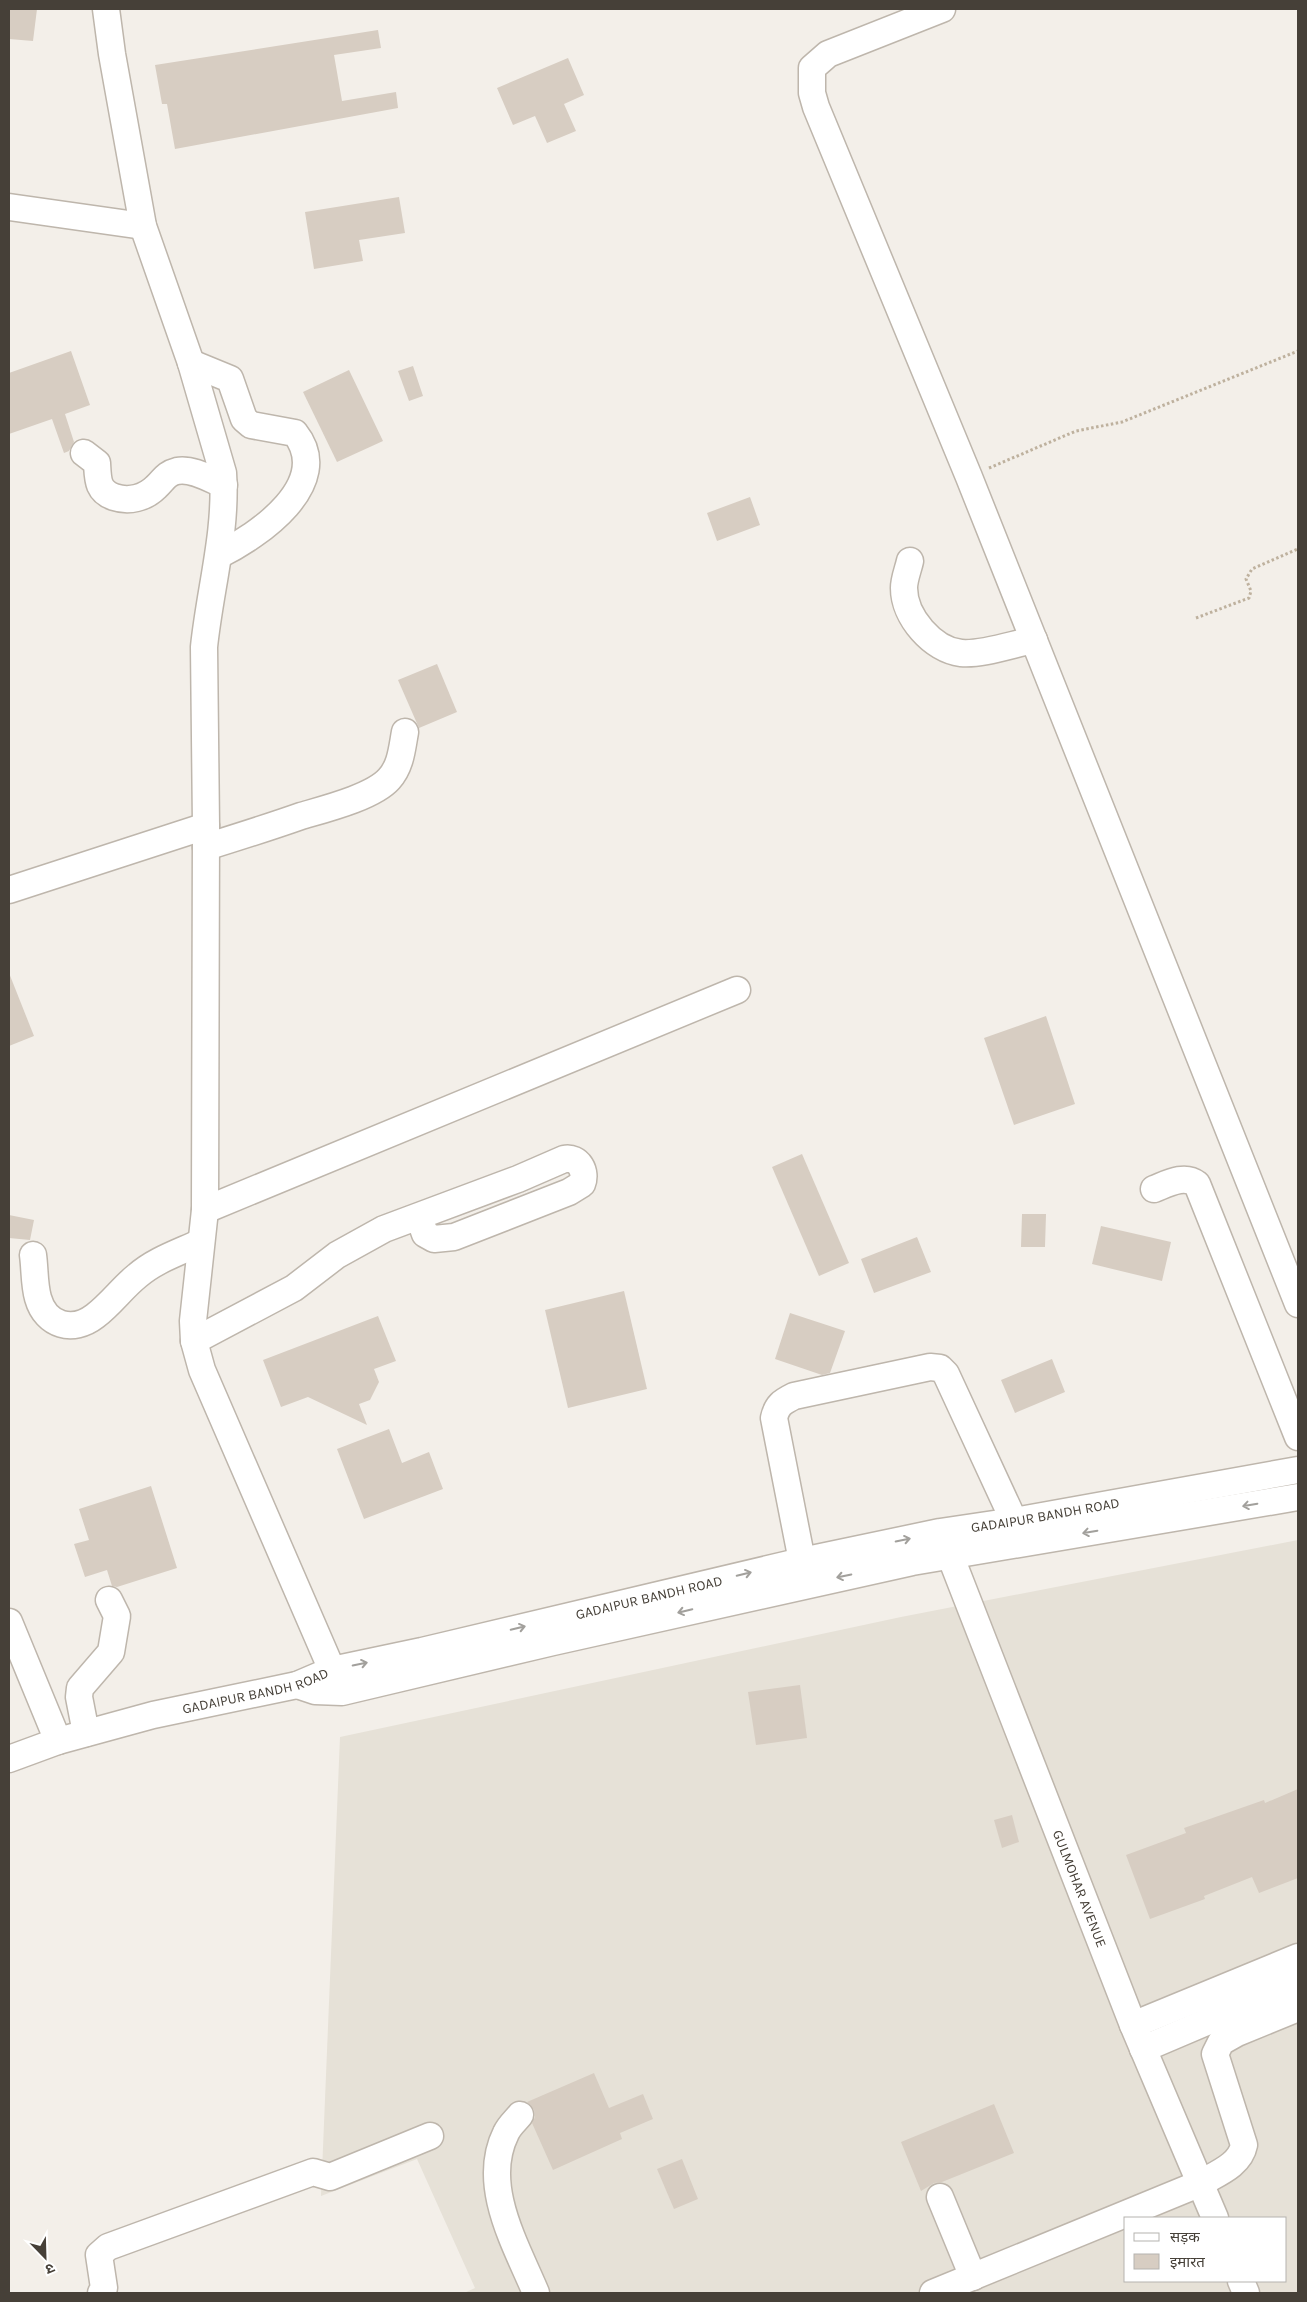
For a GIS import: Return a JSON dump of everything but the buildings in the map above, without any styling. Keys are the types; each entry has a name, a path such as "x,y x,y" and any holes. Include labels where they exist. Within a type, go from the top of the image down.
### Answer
{"street":[{"path":"106,9 112,54 143,226 191,363 223,473 224,485 224,508 219,555 204,647 206,837 205,1210 194,1321 194,1341 202,1370 332,1670"},
{"path":"942,9 828,54 812,68 811,80 816,106 969,477 1298,1304"},
{"path":"9,207 143,226"},
{"path":"191,363 230,379 244,419 251,425 294,433 305,449 306,460 303,478 297,492 278,514 252,538 219,555"},
{"path":"84,453 97,463 99,486 105,494 123,500 139,498 158,486 165,476 178,471 205,476 224,485"},
{"path":"910,561 904,588 908,606 927,635 940,645 952,651 972,652 1034,640"},
{"path":"9,890 206,837 336,805 360,797 384,783 396,769 401,756 405,732"},
{"path":"205,1210 737,990"},
{"path":"194,1341 294,1288 337,1255 384,1229 571,1157 579,1163 584,1175 582,1184 569,1192 454,1237 434,1239 425,1234 419,1217"},
{"path":"1154,1189 1173,1181 1187,1180 1197,1184 1298,1437"},
{"path":"33,1256 36,1290 40,1303 58,1323 68,1327 93,1317 136,1276 151,1265 201,1242"},
{"path":"802,1561 774,1418 777,1408 782,1402 794,1396 930,1367 940,1368 946,1374 1014,1521"},
{"name":"GADAIPUR BANDH ROAD","path":"9,1760 58,1741 152,1715 297,1685 332,1670 432,1649 802,1561 940,1532 1014,1521 1298,1470"},
{"path":"297,1685 315,1691 342,1692 797,1586 950,1555 1298,1497"},
{"name":"GULMOHAR AVENUE","path":"950,1555 1133,2025 1215,2217"},
{"path":"86,1733 79,1697 80,1688 110,1652 117,1616 109,1600"},
{"path":"9,1622 58,1741"},
{"path":"1133,2025 1298,1957"},
{"path":"1143,2049 1298,1983"},
{"path":"933,2293 1201,2183 1235,2162 1242,2155 1244,2145 1215,2054 1222,2042 1237,2033 1298,2008"},
{"path":"520,2115 506,2132 500,2150 496,2174 498,2190 508,2223 536,2293"},
{"path":"101,2293 104,2288 99,2255 108,2247 313,2172 330,2177 430,2136"},
{"path":"940,2197 973,2276"}],"path":[{"path":"969,477 1063,436 1122,422 1298,351"},
{"path":"1196,618 1249,598 1251,591 1246,579 1252,569 1298,549"}],"shaded area":[{"path":"1298,1540 1298,2293 464,2293 475,2288 417,2159 321,2196 340,1737 901,1617"}]}
